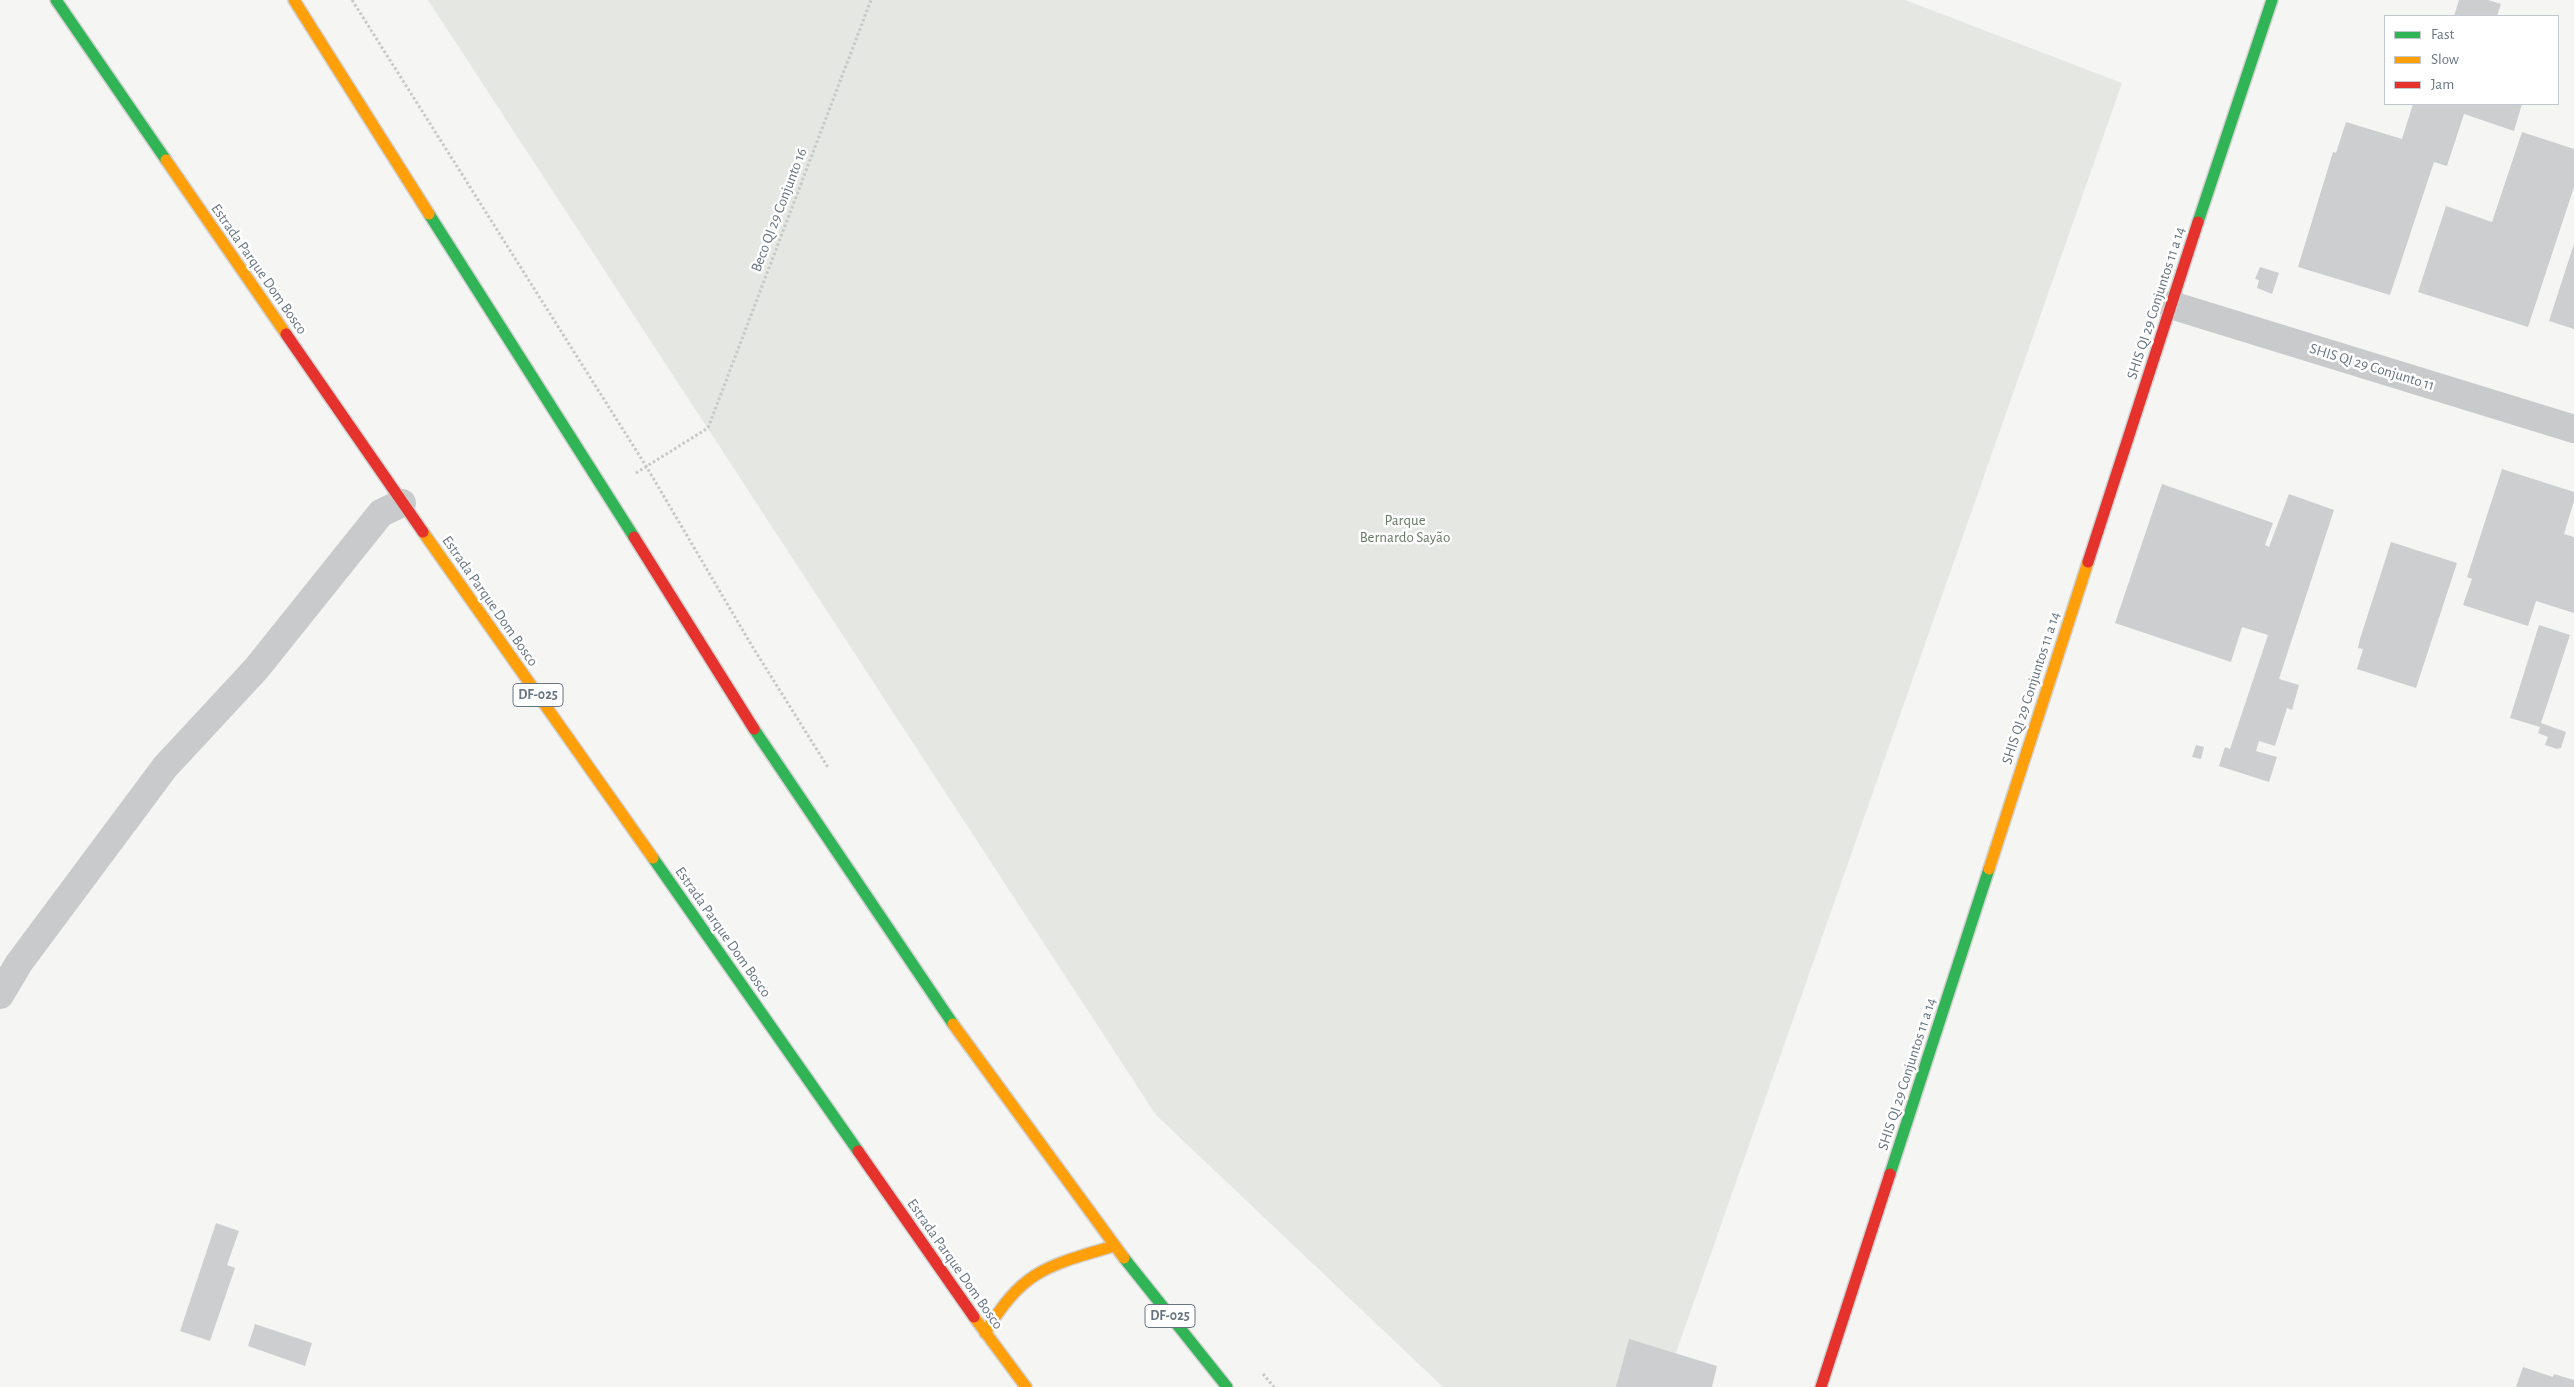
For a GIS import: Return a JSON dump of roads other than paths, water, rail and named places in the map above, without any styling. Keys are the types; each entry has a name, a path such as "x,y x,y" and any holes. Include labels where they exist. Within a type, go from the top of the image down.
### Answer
{"main road":[{"name":"Estrada Parque Dom Bosco","path":"56,0 402,503 623,815 985,1333 1026,1387"},
{"name":"DF-025","path":"294,0 761,739 943,1011 1114,1246 1227,1387"},
{"name":"SHIS QI 29 Conjuntos 11 a 14","path":"1822,1387 2171,305 2272,0"},
{"path":"985,1333 1002,1306 1025,1282 1058,1264 1114,1246"}],"street":[{"name":"SHIS QI 29 Conjunto 11","path":"2171,305 2574,429"},
{"path":"0,995 19,963 165,767 256,669 381,513 402,503"}],"park label":[{"name":"Parque Bernardo Sayão","path":"1405,528"}]}
